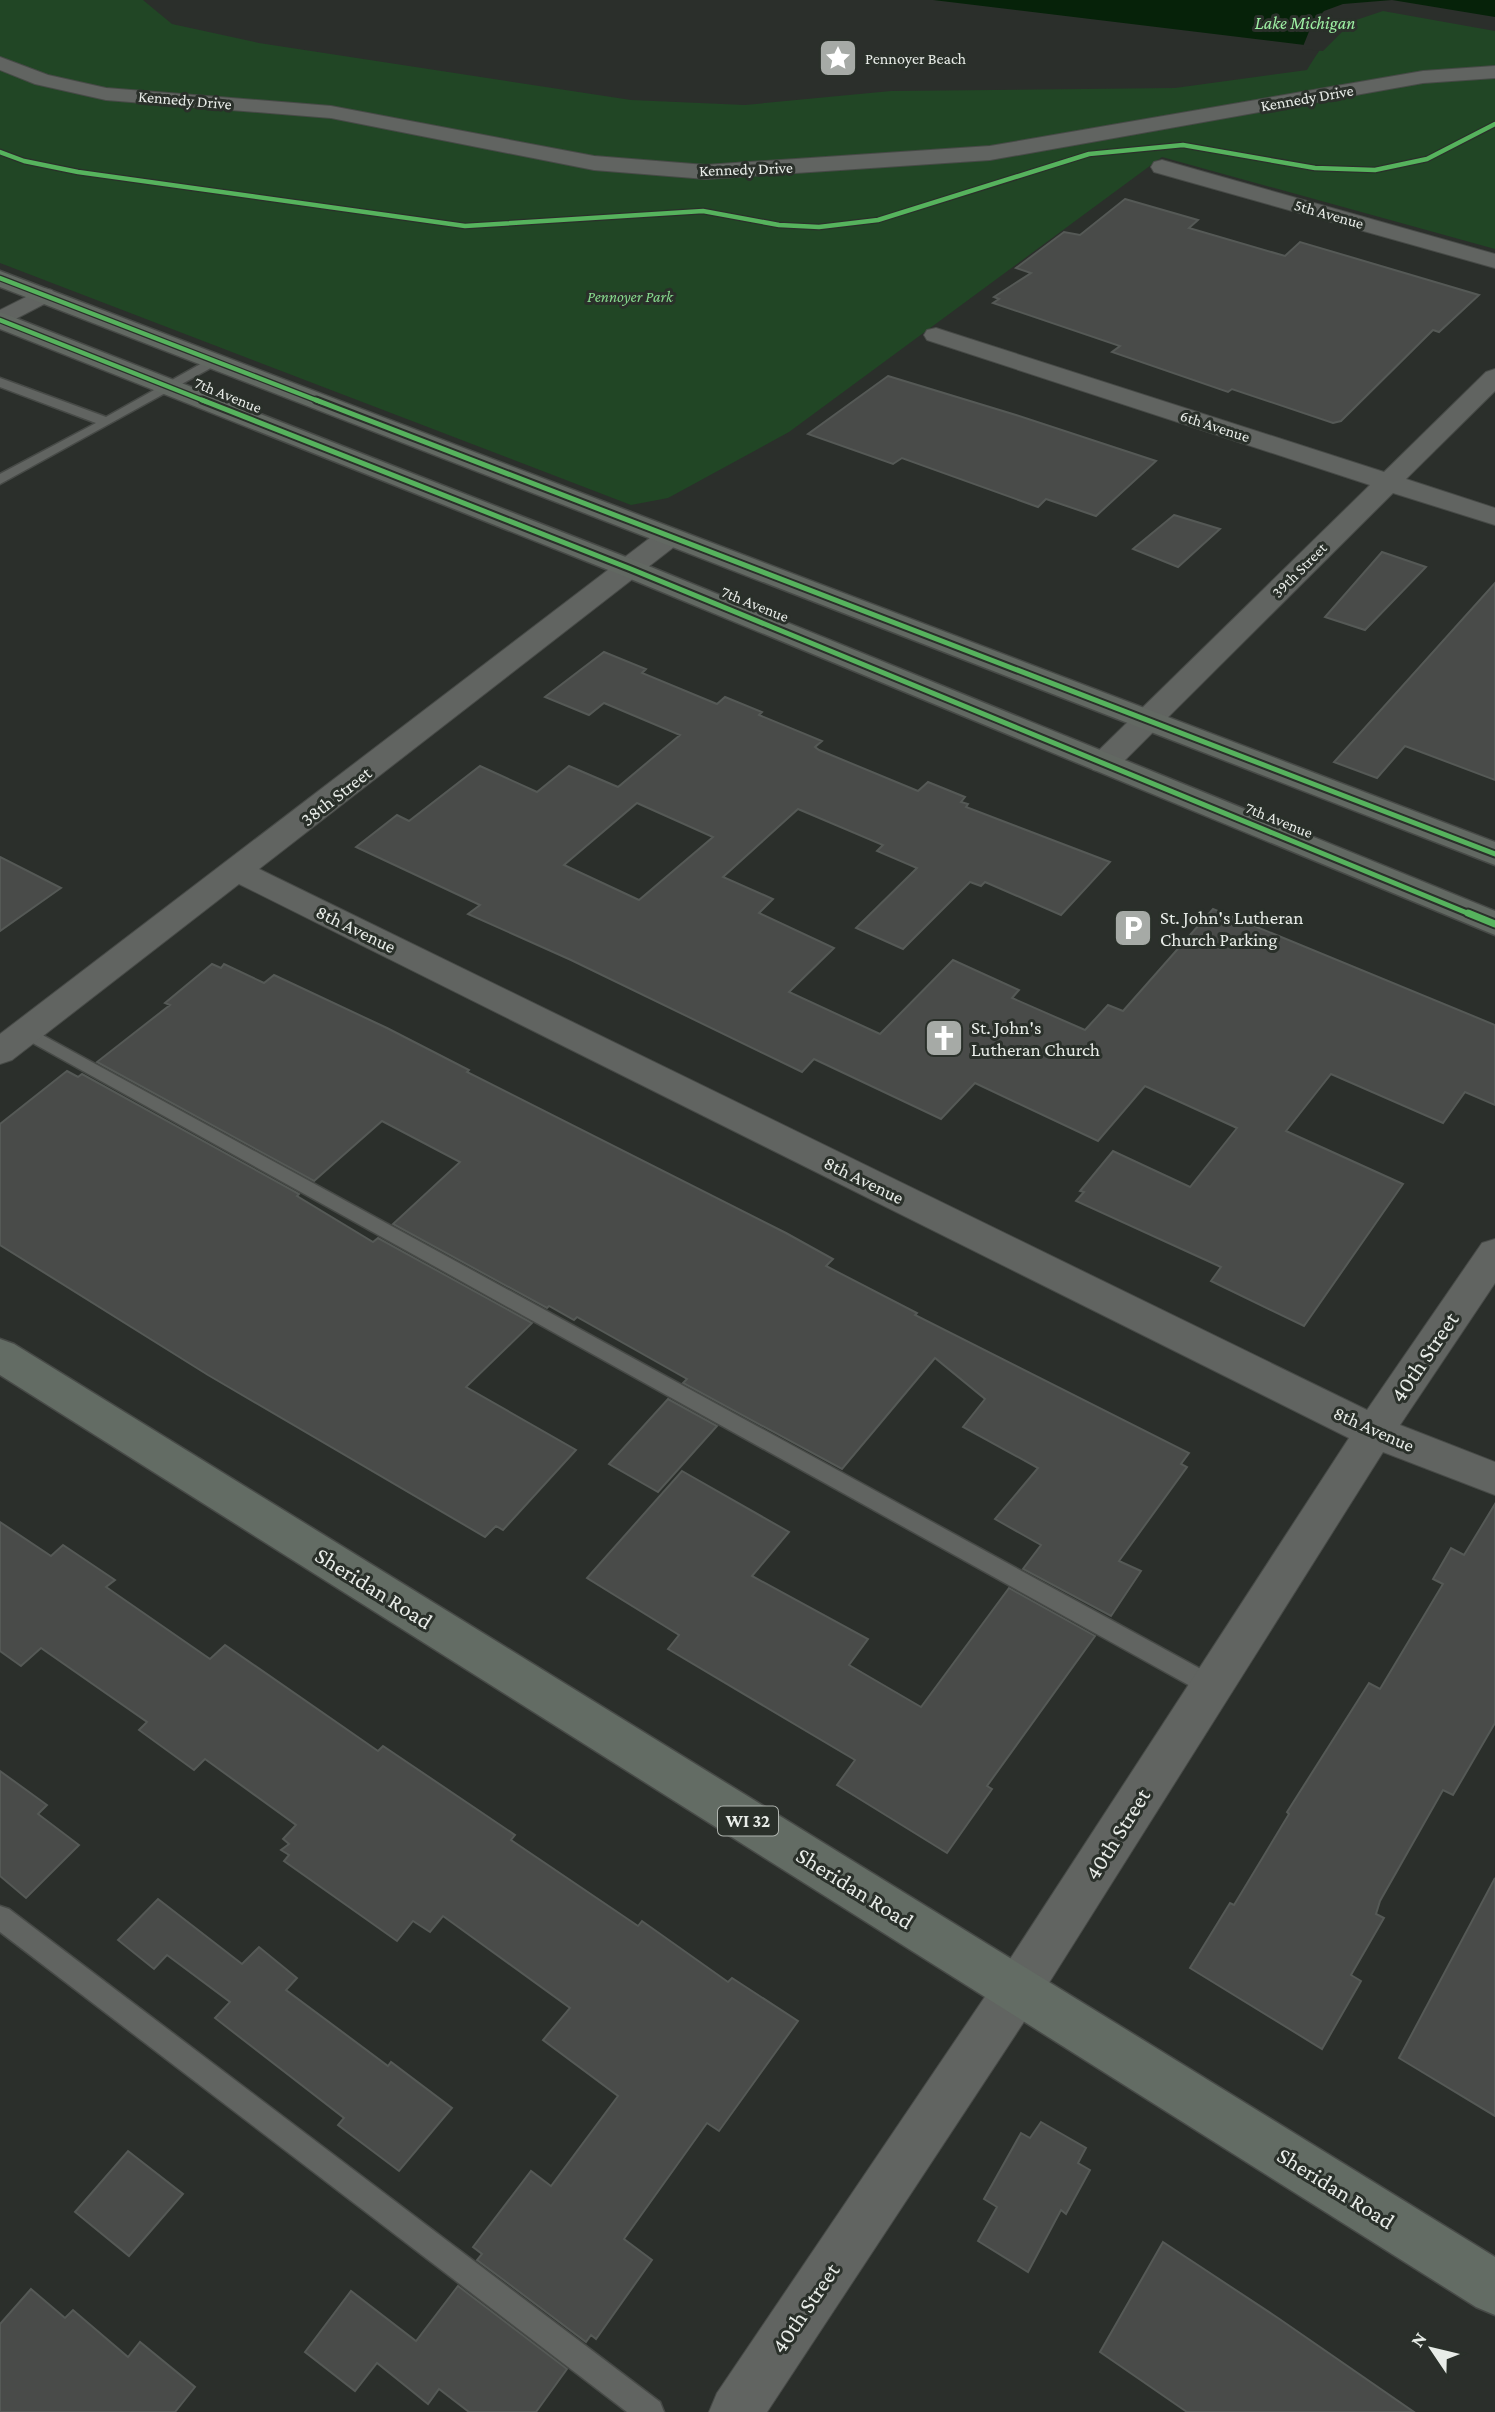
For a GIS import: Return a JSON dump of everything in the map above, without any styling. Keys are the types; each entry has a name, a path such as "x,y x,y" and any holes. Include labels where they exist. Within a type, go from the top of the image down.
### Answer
{"main road":[{"name":"Sheridan Road","path":"0,1356 1495,2288"}],"street":[{"name":"Kennedy Drive","path":"0,63 42,80 106,94 331,112 594,163 706,172 990,153 1423,77 1495,72"},
{"name":"5th Avenue","path":"1162,167 1495,261"},
{"name":"7th Avenue","path":"0,278 1145,722 1495,854"},
{"path":"0,320 44,295"},
{"name":"7th Avenue","path":"0,320 631,569 1495,923"},
{"name":"6th Avenue","path":"936,335 1495,517"},
{"name":"39th Street","path":"1104,763 1495,377"},
{"name":"38th Street","path":"0,1052 631,569 669,537"},
{"name":"8th Avenue","path":"238,871 1374,1432 1495,1479"},
{"name":"40th Street","path":"736,2412 1018,1989 1374,1432 1495,1254"}],"lane":[{"path":"0,480 213,361"},
{"path":"0,382 107,422"},
{"path":"26,1032 1211,1686"},
{"path":"0,1917 650,2412"}],"green space":[{"name":"Pennoyer Park","path":"0,0 143,0 172,24 259,43 631,100 745,105 891,91 1175,88 1307,70 1333,33 1353,17 1385,10 1422,13 1495,27 1495,249 1162,157 789,432 668,498 631,505 0,263"}],"water":[{"name":"Lake Michigan","path":"933,0 1495,0 1495,27 1382,8 1351,18 1321,47"}],"pier":[{"path":"1392,0 1495,17 1495,31 1383,11 1353,21 1323,51 1302,49 1312,24 1324,11 1343,4"}],"building":[{"path":"1125,199 1198,220 1189,228 1285,256 1300,242 1479,295 1439,332 1433,330 1341,421 1333,423 1232,389 1228,392 1112,352 1120,346 993,303 999,299 994,297 1031,273 1016,268 1064,232 1080,235"},
{"path":"888,376 1156,461 1096,516 1046,499 1038,507 902,458 893,464 808,434"},
{"path":"1174,515 1220,529 1178,567 1133,549"},
{"path":"1382,552 1426,567 1365,630 1325,617"},
{"path":"1495,583 1495,780 1405,746 1377,778 1334,762"},
{"path":"604,652 646,669 642,673 717,704 725,697 762,712 759,715 822,741 815,747 819,750 918,791 928,782 965,797 961,802 968,804 966,807 1110,862 1061,915 985,882 981,886 970,882 903,949 856,928 917,868 877,851 883,845 798,809 723,877 773,899 759,913 834,948 789,992 880,1034 953,960 1019,990 1012,998 1085,1030 1108,1005 1123,1011 1213,909 1495,1025 1495,1105 1465,1092 1443,1123 1331,1074 1286,1131 1403,1184 1304,1326 1211,1281 1221,1267 1076,1201 1084,1192 1080,1191 1113,1151 1190,1187 1237,1128 1145,1086 1098,1141 975,1083 941,1119 814,1059 802,1072 571,960 468,914 480,905 356,847 397,815 409,821 480,766 537,792 569,766 618,787 680,735 604,703 589,715 545,697","holes":["637,803 713,837 639,900 564,865"]},
{"path":"0,857 61,888 0,931"},
{"path":"212,964 221,968 224,964 264,983 274,975 387,1028 469,1070 467,1072 786,1233 833,1259 826,1266 917,1313 915,1315 1189,1453 1181,1464 1187,1467 1119,1561 1141,1571 1111,1616 1023,1569 1041,1545 995,1519 1038,1468 963,1427 985,1399 935,1358 842,1469 683,1383 687,1379 577,1317 574,1320 549,1306 547,1308 393,1224 460,1162 382,1121 314,1181 97,1062 170,1005 165,1003"},
{"path":"67,1071 78,1077 82,1074 299,1194 297,1196 373,1242 378,1238 532,1323 466,1387 576,1450 503,1530 496,1526 485,1537 208,1375 0,1245 0,1124"},
{"path":"668,1399 717,1426 658,1492 609,1464"},
{"path":"682,1471 789,1532 752,1576 868,1639 849,1665 921,1707 1009,1588 1095,1636 987,1786 992,1789 947,1853 837,1785 855,1760 668,1649 679,1635 587,1578"},
{"path":"1495,1504 1495,1723 1453,1795 1443,1790 1380,1901 1376,1914 1384,1918 1351,1975 1361,1981 1322,2049 1190,1968 1230,1903 1234,1905 1289,1814 1287,1812 1369,1683 1380,1689 1443,1584 1433,1579 1451,1548 1464,1555"},
{"path":"0,1522 51,1556 63,1545 115,1580 106,1587 210,1659 225,1645 378,1751 383,1746 515,1835 511,1840 638,1926 642,1921 728,1982 732,1978 798,2021 719,2131 707,2123 624,2239 652,2260 596,2339 591,2335 586,2342 477,2260 482,2254 473,2247 531,2171 551,2186 618,2096 543,2040 570,2008 443,1916 430,1932 413,1921 397,1941 284,1861 289,1855 281,1850 289,1844 283,1839 296,1825 205,1759 194,1770 139,1730 147,1722 41,1648 21,1666 0,1651"},
{"path":"0,1771 47,1805 38,1814 79,1845 26,1898 0,1876"},
{"path":"1495,1878 1495,2116 1399,2058"},
{"path":"158,1899 242,1964 259,1947 297,1978 286,1990 388,2066 391,2062 452,2108 399,2171 338,2125 344,2118 215,2018 230,2002 167,1955 154,1969 118,1940"},
{"path":"1041,2122 1086,2148 1078,2163 1090,2170 1066,2214 1061,2210 1028,2272 978,2241 997,2207 984,2199 1021,2133 1030,2138"},
{"path":"128,2151 183,2194 129,2256 75,2212"},
{"path":"1163,2242 1414,2412 1187,2412 1100,2352"},
{"path":"458,2286 567,2369 536,2412 469,2412 439,2389 428,2404 377,2363 355,2391 305,2352 351,2291 416,2341"},
{"path":"31,2289 65,2318 73,2310 128,2357 140,2342 195,2387 175,2412 0,2412 0,2324"}],"cycle path":[{"path":"0,152 24,161 78,172 465,226 703,211 779,225 819,227 878,220 1089,154 1183,145 1315,168 1375,170 1427,159 1495,124"},
{"path":"0,278 1495,854"},
{"path":"0,320 631,569 1495,924"}],"place":[{"name":"Pennoyer Beach","path":"838,58"},
{"name":"St. John's Lutheran Church Parking","path":"1133,928"},
{"name":"St. John's Lutheran Church","path":"944,1038"}]}
